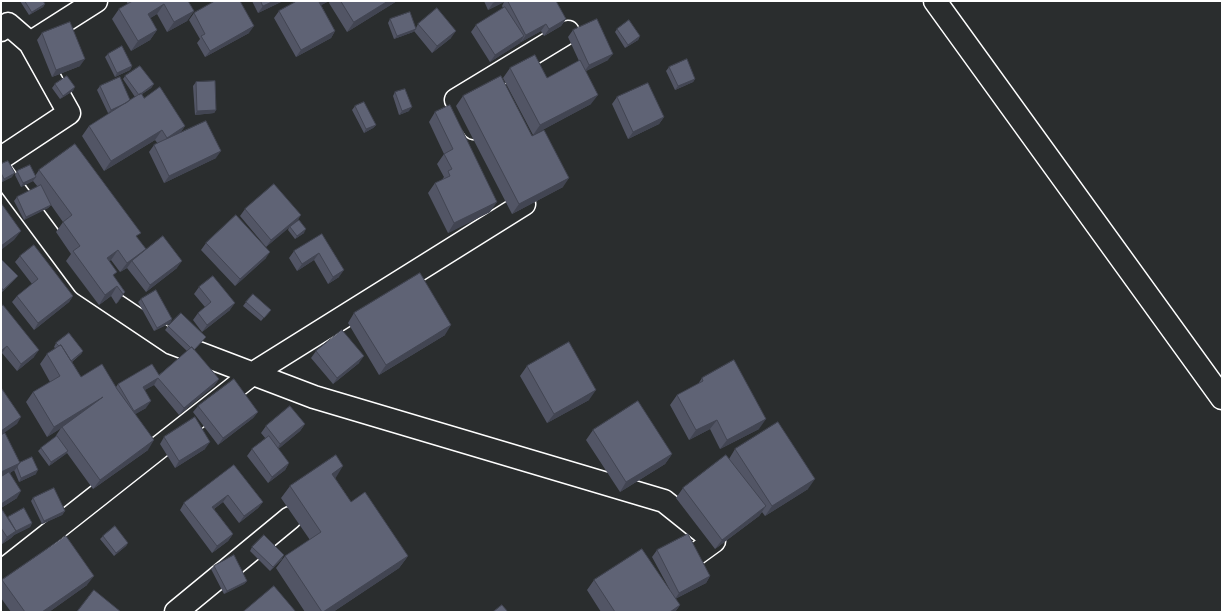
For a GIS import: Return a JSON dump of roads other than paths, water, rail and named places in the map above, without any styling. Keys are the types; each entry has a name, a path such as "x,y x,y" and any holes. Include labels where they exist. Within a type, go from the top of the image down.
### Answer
{"street":[{"path":"30,43 96,1"},
{"path":"935,1 1222,398"},
{"path":"1,30 8,24 30,43 69,113 1,158"},
{"path":"486,146 456,100 568,32"},
{"path":"1,172 84,284 172,343 314,397 664,500 714,541 659,581"},
{"path":"1,572 252,374 524,204 507,178"},
{"path":"176,612 290,518"}]}
